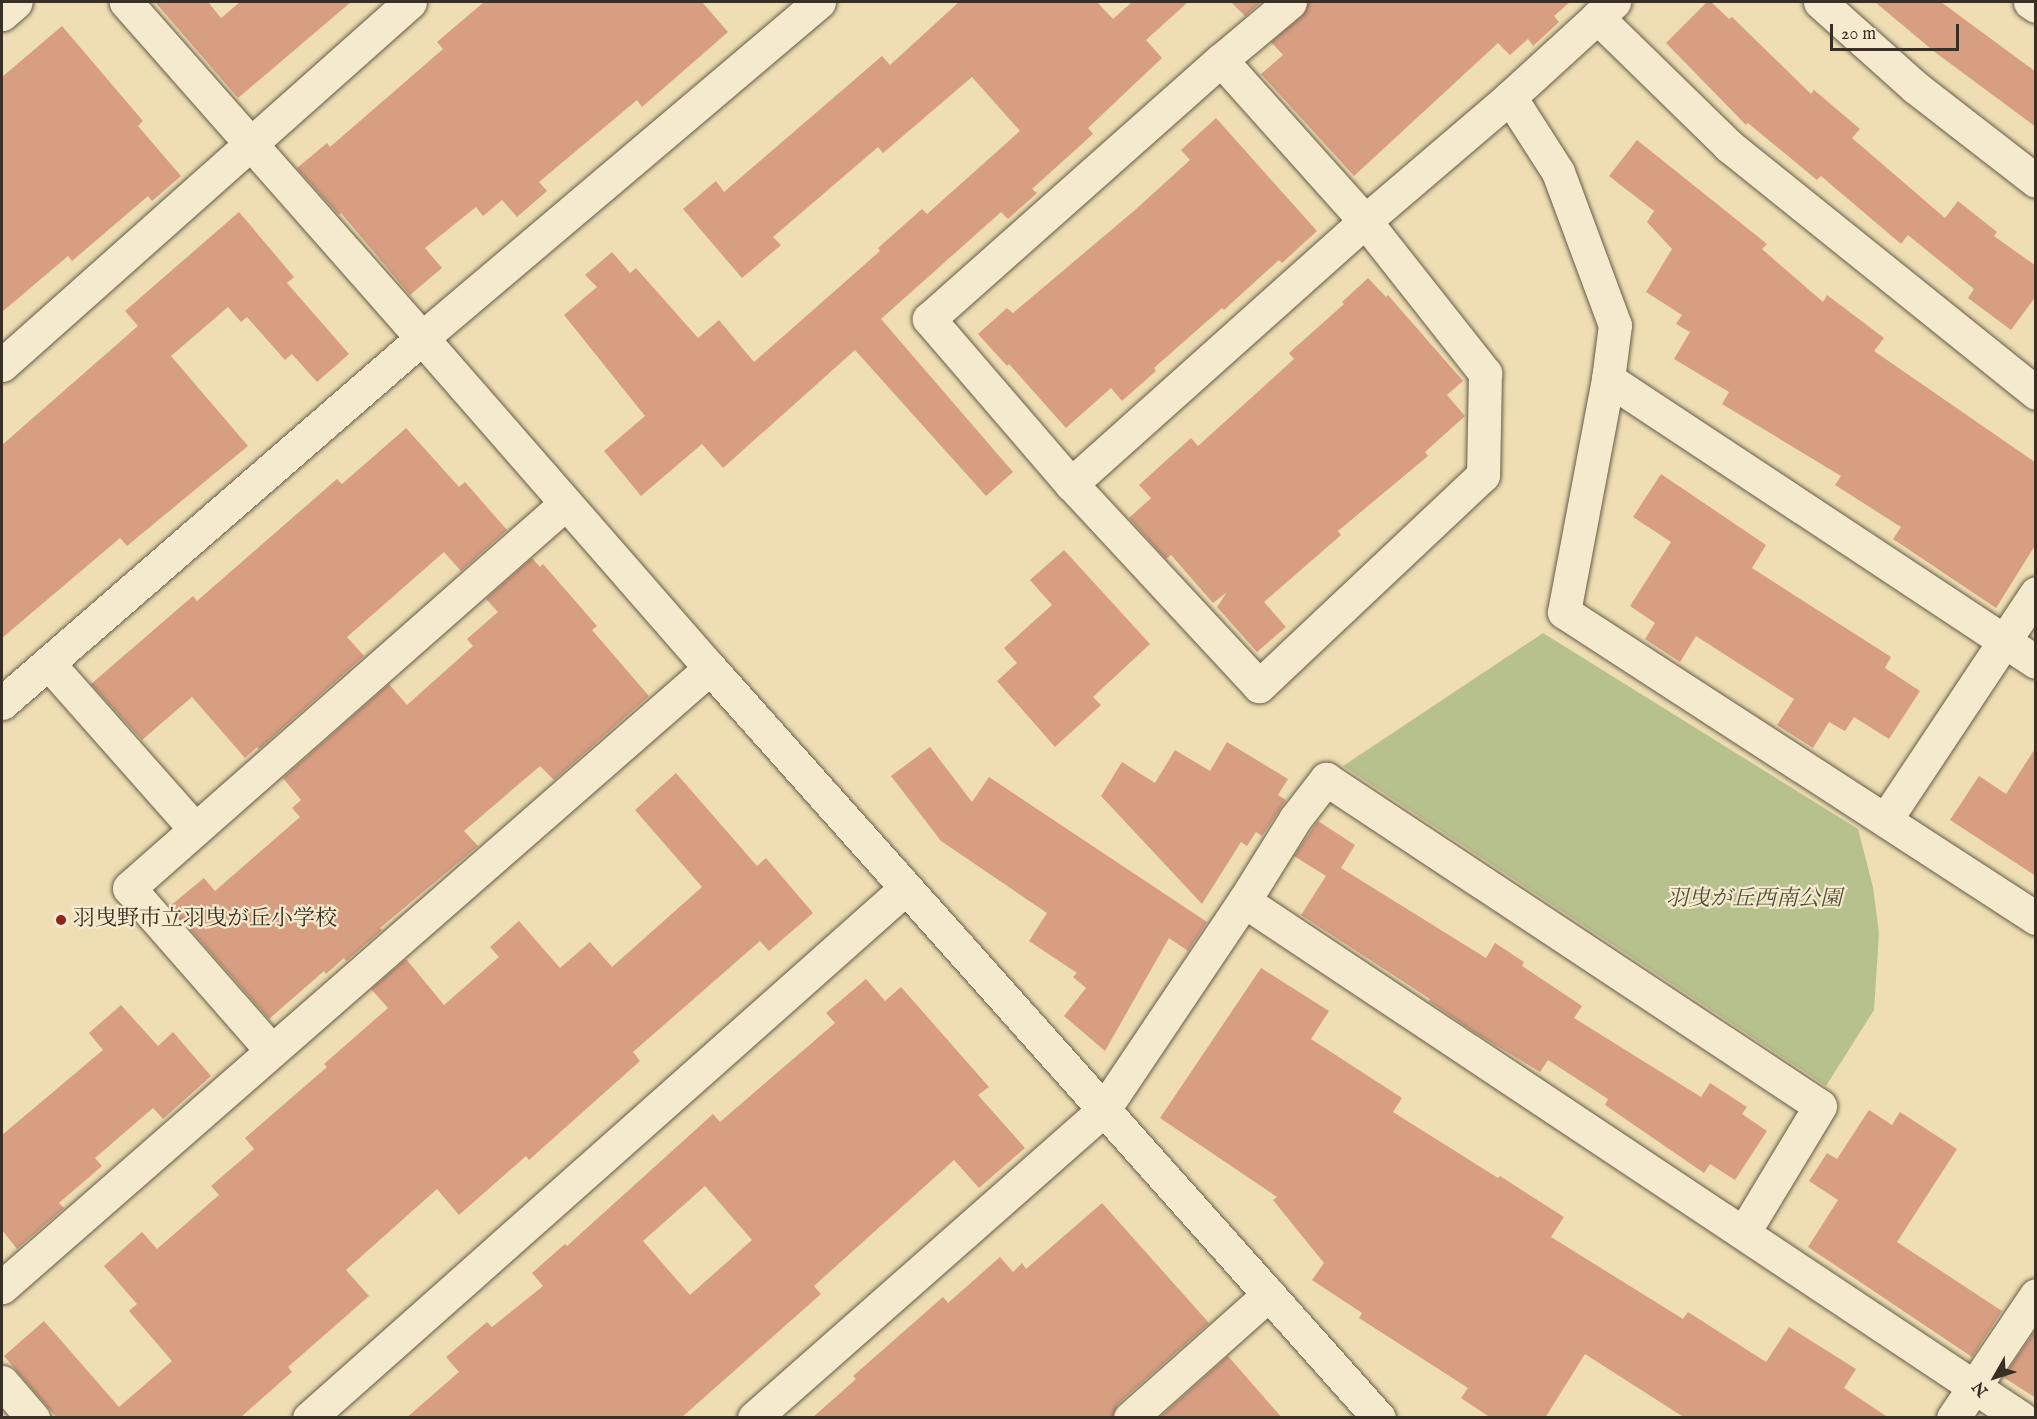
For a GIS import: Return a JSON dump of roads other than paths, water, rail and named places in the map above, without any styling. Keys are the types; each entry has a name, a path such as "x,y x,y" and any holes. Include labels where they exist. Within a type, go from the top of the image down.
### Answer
{"street":[{"path":"2,14 16,2"},
{"path":"126,2 710,668 1379,1418"},
{"path":"2,365 252,145 410,2"},
{"path":"2,703 422,338 819,2"},
{"path":"1221,60 1365,221 1485,373 1483,475 1259,686 1071,484 929,319 1221,60 1290,2"},
{"path":"1820,2 1915,87 2036,180"},
{"path":"2030,2 2036,6"},
{"path":"1071,484 1365,221 1510,97 1606,9 1730,146 2036,393"},
{"path":"1510,97 1558,172 1615,325 1608,379 1564,612 2036,918"},
{"path":"1608,379 2003,643 2036,662"},
{"path":"271,1050 129,888 566,503"},
{"path":"1886,819 2036,593"},
{"path":"48,663 195,830"},
{"path":"2,1287 710,668"},
{"path":"754,1418 1104,1109 1244,901 1295,819 1326,778 1820,1106 1744,1232"},
{"path":"309,1418 906,888"},
{"path":"1244,901 2021,1418"},
{"path":"1130,1418 1269,1294"},
{"path":"1953,1418 2036,1295"}],"place":[{"name":"羽曳野市立羽曳が丘小学校","path":"61,920"}],"park label":[{"name":"羽曳が丘西南公園","path":"1754,900"}]}
